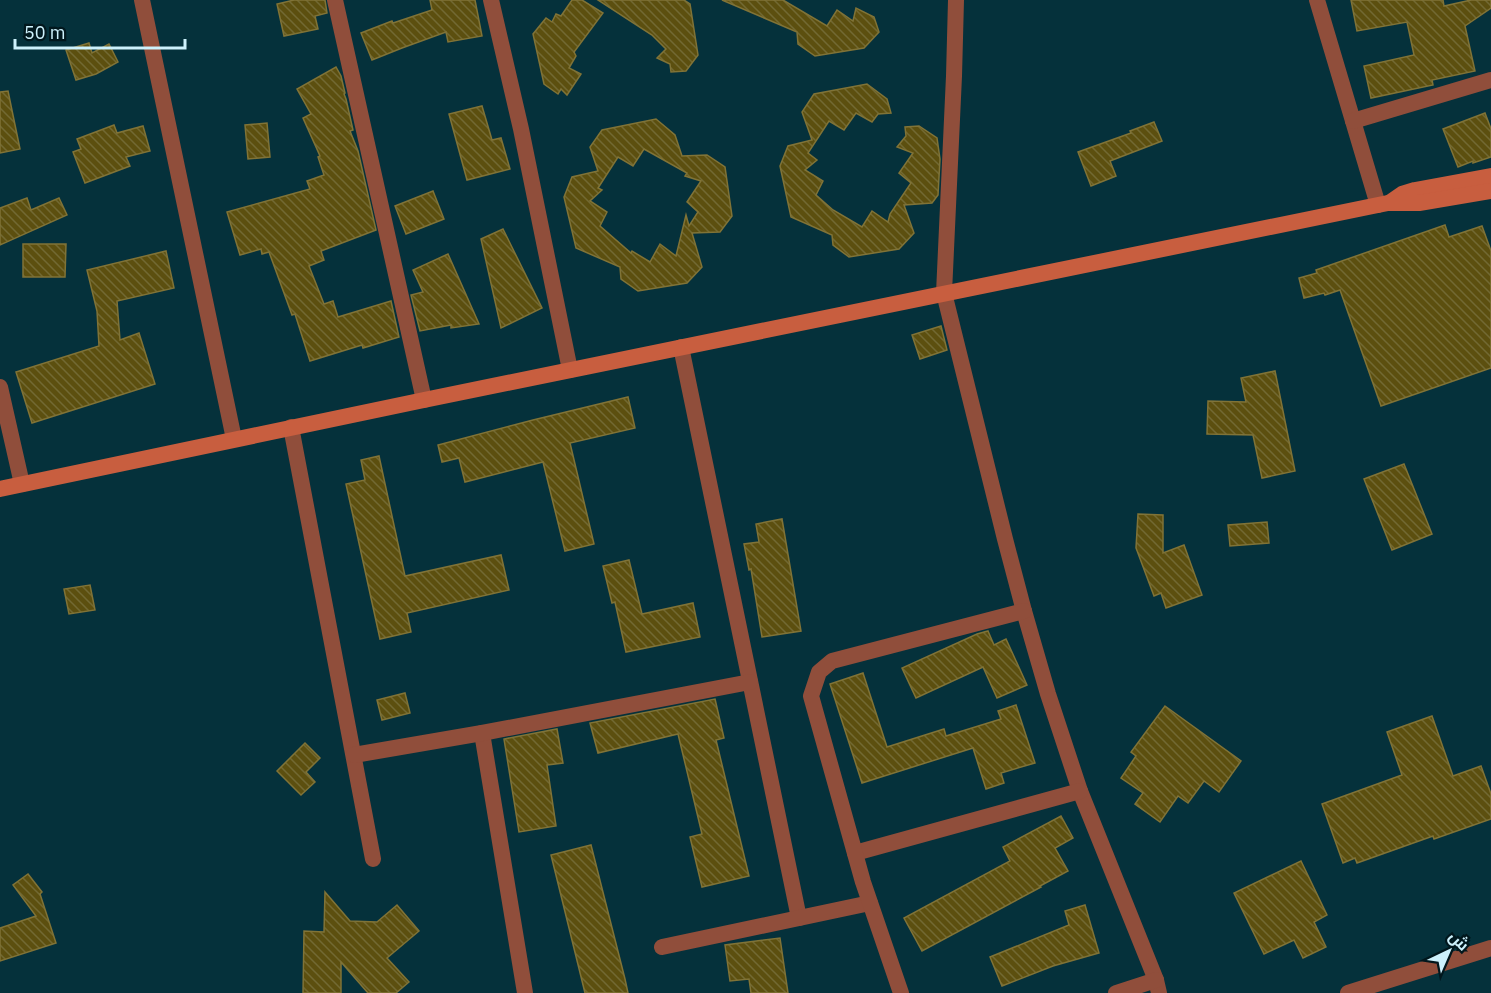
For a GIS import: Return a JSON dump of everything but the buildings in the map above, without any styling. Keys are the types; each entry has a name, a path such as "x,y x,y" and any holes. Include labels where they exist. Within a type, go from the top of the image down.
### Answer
{"main road":[{"path":"1383,204 1409,192 1491,176"},
{"path":"0,489 291,427 1383,204 1419,203 1491,191"}],"street":[{"path":"142,0 234,439"},
{"path":"335,0 424,400"},
{"path":"491,0 521,129 570,370"},
{"path":"956,0 944,293 1024,611 1048,694 1080,791 1157,987 1116,993"},
{"path":"1317,0 1353,121 1383,204"},
{"path":"1353,121 1491,80"},
{"path":"681,347 799,918"},
{"path":"0,387 22,484"},
{"path":"291,427 373,859"},
{"path":"901,993 870,903 811,696 819,672 832,661 1024,611"},
{"path":"354,755 750,682"},
{"path":"482,733 525,993"},
{"path":"855,853 1080,791"},
{"path":"662,946 870,903"},
{"path":"1348,993 1491,948"}]}
